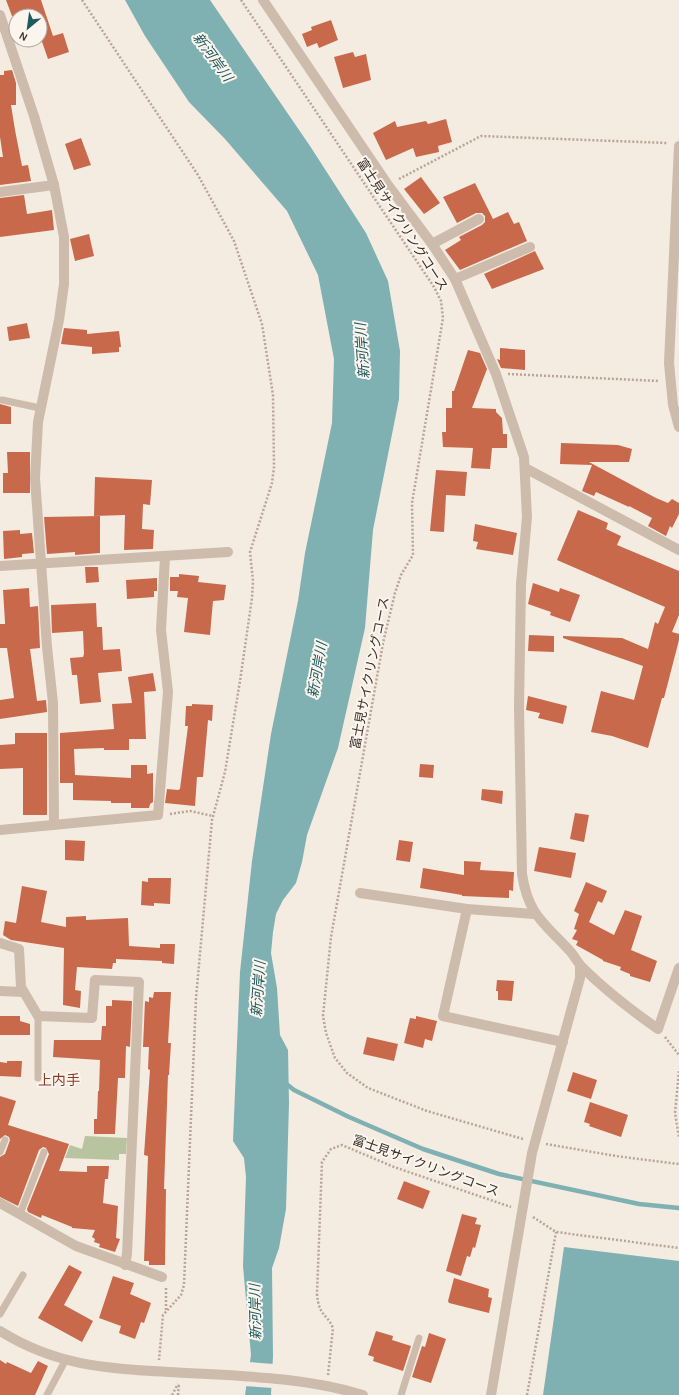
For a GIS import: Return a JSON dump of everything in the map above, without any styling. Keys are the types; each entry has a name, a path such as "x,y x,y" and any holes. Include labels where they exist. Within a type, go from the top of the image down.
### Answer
{"street":[{"path":"263,0 388,185 432,244 455,279 496,374 524,457 526,517 521,584 519,707 521,847 524,887 527,900 534,914 570,951 580,966 625,1006 658,1029 679,968"},
{"path":"0,15 4,37 34,116 54,185 64,237 64,284 59,320 40,408 35,478 47,647 53,702 54,825"},
{"path":"675,144 669,363 673,405 679,427"},
{"path":"0,192 54,185"},
{"path":"432,244 479,219"},
{"path":"455,279 530,246"},
{"path":"525,468 679,550"},
{"path":"0,566 228,552"},
{"path":"0,830 158,815 168,692 161,630 165,557"},
{"path":"360,892 467,909 534,914"},
{"path":"467,909 443,1016 563,1042"},
{"path":"0,943 19,949 21,987 38,1016 92,1018 95,980 139,982 127,1254 125,1265"},
{"path":"491,1395 532,1153 530,1140 563,1042 580,978 580,966"},
{"path":"0,991 23,992"},
{"path":"0,1203 76,1246 162,1278"},
{"path":"0,1331 40,1352 65,1361 126,1370 310,1382 363,1395"}],"lane":[{"path":"2,400 40,408"},
{"path":"38,1016 38,1078"},
{"path":"0,1152 5,1140"},
{"path":"20,1214 44,1152"},
{"path":"0,1314 22,1275"},
{"path":"400,1395 419,1338"},
{"path":"47,1395 65,1361"}],"path":[{"path":"82,0 198,176 218,209 234,241 250,282 262,324 267,348 275,417 274,467 272,483 250,552 253,581 252,598 225,772 213,816 196,998 185,1278 181,1295 166,1310"},
{"name":"富士見サイクリングコース","path":"241,0 434,287 441,301 443,318 412,503 413,555 401,575 383,643 331,937 323,1016 326,1033 335,1058 347,1073 368,1088 427,1111 530,1140 616,1156 679,1164"},
{"path":"388,185 481,136 675,144"},
{"path":"496,374 663,382"},
{"path":"158,815 190,811 213,816"},
{"path":"658,1029 679,1055"},
{"path":"679,1071 675,1113 679,1137"},
{"name":"富士見サイクリングコース","path":"328,1375 333,1328 331,1323 320,1311 317,1294 322,1162 331,1149 342,1145 394,1167 511,1207"},
{"path":"523,1209 544,1222 556,1232 679,1248"},
{"path":"527,1395 556,1232"},
{"path":"159,1361 167,1291 162,1278"},
{"path":"172,1395 179,1383 178,1395"}],"green space":[{"path":"85,1136 127,1138 126,1154 119,1154 119,1160 65,1158 70,1145 82,1149"}],"water":[{"name":"新河岸川","path":"125,0 210,0 310,146 366,233 388,281 400,351 399,399 373,530 365,628 338,748 307,835 296,883 283,900 276,914 273,932 271,953 277,988 280,1035 288,1050 289,1103 286,1209 279,1248 272,1268 273,1356 271,1395 245,1395 251,1355 243,1266 246,1177 244,1158 233,1141 240,972 252,861 271,734 298,601 305,553 332,423 334,359 318,275 287,211 225,139 189,102 145,36"},
{"path":"564,1247 679,1261 679,1395 543,1395"}],"pier":[{"path":"248,1362 274,1364 273,1388 244,1386"}],"building":[{"path":"6,0 41,0 44,8 9,8"},
{"path":"331,20 338,40 319,48 317,43 307,47 302,34 312,30 311,27"},
{"path":"48,21 53,36 63,33 69,52 48,59 44,48 48,48"},
{"path":"353,52 355,57 366,54 371,80 343,88 334,57"},
{"path":"12,70 16,83 16,105 11,105 15,130 22,166 28,165 31,181 0,185 0,157 3,157 0,137 0,75 4,75 4,71"},
{"path":"446,119 452,142 438,146 439,152 416,157 413,148 386,160 373,133 395,121 397,127 426,121 428,124"},
{"path":"81,138 91,165 74,170 65,144"},
{"path":"421,177 440,203 424,214 404,189"},
{"path":"475,183 493,219 508,212 514,224 519,222 527,241 460,270 445,250 461,240 459,237 482,225 485,222 485,216 482,213 476,213 457,223 443,197"},
{"path":"24,195 27,214 52,210 54,230 0,237 0,198"},
{"path":"89,234 94,256 75,261 70,239"},
{"path":"535,251 544,269 492,289 484,274"},
{"path":"27,323 30,338 9,341 7,327"},
{"path":"64,328 87,330 87,334 119,331 121,347 119,347 119,352 92,354 92,347 61,344"},
{"path":"500,348 525,350 525,370 501,368 497,359 500,360"},
{"path":"468,350 480,353 487,369 472,408 496,409 496,412 502,418 503,434 507,434 507,448 492,448 490,469 471,468 473,448 443,447 442,432 446,432 446,408 452,408 452,391 454,391"},
{"path":"0,404 11,407 11,424 0,424"},
{"path":"561,443 618,445 632,449 629,462 589,462 656,498 668,503 672,499 679,503 679,514 672,528 670,526 666,536 648,526 652,518 596,492 594,496 582,491 592,465 560,464"},
{"path":"7,452 30,452 30,493 3,493 3,473 8,473"},
{"path":"436,470 467,472 465,496 446,495 444,532 430,531"},
{"path":"95,477 152,480 150,505 143,504 142,529 154,530 153,549 124,550 125,515 94,516"},
{"path":"578,510 608,523 606,529 621,536 617,545 679,571 679,615 672,632 679,634 679,640 664,698 662,698 648,748 612,736 591,732 601,691 634,700 643,666 563,638 563,636 622,638 648,649 655,622 658,624 665,607 557,560"},
{"path":"100,516 100,553 75,555 75,552 47,554 44,517"},
{"path":"475,524 517,533 513,555 476,549 478,542 473,541"},
{"path":"20,530 20,534 32,533 34,553 22,554 22,557 4,559 3,531"},
{"path":"85,567 98,567 99,582 86,583"},
{"path":"179,574 199,576 198,582 226,585 224,600 213,601 210,635 184,632 188,598 177,597 178,591 170,591 170,577 179,577"},
{"path":"157,578 157,591 154,591 154,597 127,599 126,580"},
{"path":"533,583 559,592 560,588 580,595 570,622 550,615 551,612 528,604"},
{"path":"29,588 30,607 38,606 40,648 30,649 37,701 46,700 47,712 0,719 0,700 14,698 7,648 0,648 0,624 5,624 3,590"},
{"path":"96,603 97,627 102,627 103,650 120,649 122,671 98,673 101,702 80,704 77,675 72,675 70,658 83,657 83,631 52,633 51,605"},
{"path":"529,635 554,636 554,652 528,651"},
{"path":"153,673 156,691 144,692 146,739 129,739 129,750 104,750 104,748 74,749 75,775 131,778 131,765 147,765 147,774 153,773 153,802 150,804 149,808 131,808 131,803 73,800 73,783 60,783 60,733 114,729 112,704 132,703 128,677"},
{"path":"528,696 567,706 563,724 538,718 540,713 526,710"},
{"path":"192,704 213,705 212,721 208,720 203,777 197,777 195,806 165,803 167,789 180,789 188,726 185,726 186,706 192,706"},
{"path":"15,733 47,733 47,815 23,815 23,768 0,769 0,745 15,744"},
{"path":"420,764 434,765 433,778 419,777"},
{"path":"482,789 503,791 502,804 481,800"},
{"path":"575,813 589,815 584,842 570,839"},
{"path":"65,840 85,841 84,861 65,860"},
{"path":"399,840 413,842 410,862 396,860"},
{"path":"539,847 576,853 571,878 534,871"},
{"path":"464,861 481,862 480,870 514,872 513,891 509,890 509,898 462,896 420,888 423,868 464,875"},
{"path":"148,878 171,878 170,904 154,903 154,906 141,905 142,881 148,882"},
{"path":"586,882 607,891 602,903 598,901 589,922 614,935 625,910 642,916 631,950 657,961 650,982 630,976 630,974 620,970 621,967 603,961 576,945 578,941 572,939 577,930 574,929 579,914 574,911"},
{"path":"22,886 47,891 41,922 66,927 66,917 86,916 86,920 128,918 129,946 160,948 160,944 175,944 174,964 162,963 162,961 116,959 116,963 113,963 112,969 77,967 75,990 81,991 80,1008 63,1005 64,948 11,940 3,935 5,921 16,923"},
{"path":"497,980 514,981 512,1001 498,1000 498,991 496,991"},
{"path":"154,992 171,992 168,1043 171,1043 168,1075 164,1189 166,1189 165,1265 149,1265 149,1261 144,1261 148,1156 144,1155 150,1070 148,1069 149,1047 143,1047 145,1001 149,1002 149,997 153,998"},
{"path":"112,1000 132,1001 130,1047 126,1046 125,1078 118,1078 115,1134 94,1134 94,1119 97,1119 100,1060 53,1057 54,1040 101,1040 102,1026 106,1026 106,1006 112,1006"},
{"path":"0,1016 20,1016 20,1021 30,1024 30,1035 0,1035"},
{"path":"416,1016 437,1021 432,1041 425,1039 423,1048 404,1043 410,1018 416,1019"},
{"path":"367,1037 398,1044 394,1061 363,1054"},
{"path":"7,1061 22,1061 21,1077 0,1076 0,1062 7,1063"},
{"path":"573,1072 597,1080 591,1099 567,1091"},
{"path":"0,1096 16,1101 8,1125 69,1144 59,1171 87,1172 87,1166 109,1166 108,1179 105,1179 103,1203 118,1206 116,1238 120,1239 115,1252 99,1247 100,1244 94,1242 95,1239 92,1237 95,1230 72,1228 42,1215 41,1218 28,1212 27,1209 49,1154 46,1148 43,1147 39,1150 18,1206 0,1197 0,1157 5,1154 10,1140 9,1137 5,1135 0,1139"},
{"path":"590,1102 628,1115 621,1137 589,1126 590,1124 584,1122"},
{"path":"404,1181 430,1191 423,1209 397,1199"},
{"path":"462,1214 477,1218 475,1224 481,1225 475,1248 473,1247 470,1257 467,1256 461,1276 446,1271"},
{"path":"69,1265 82,1272 64,1305 93,1321 82,1342 38,1318"},
{"path":"113,1276 134,1283 130,1294 151,1303 144,1323 141,1322 135,1339 119,1333 121,1326 99,1318"},
{"path":"454,1278 489,1289 488,1297 492,1298 489,1313 449,1303 448,1301"},
{"path":"376,1331 393,1336 392,1340 411,1346 403,1371 373,1361 374,1357 368,1355"},
{"path":"429,1333 446,1339 431,1383 412,1377 422,1346 425,1347"},
{"path":"0,1360 6,1364 7,1362 31,1373 38,1361 48,1366 35,1395 0,1395"}],"waterway":[{"path":"284,1082 294,1090 349,1117 423,1149 499,1174 639,1204 679,1208"}],"district":[{"name":"上内手","path":"59,1080"}]}
